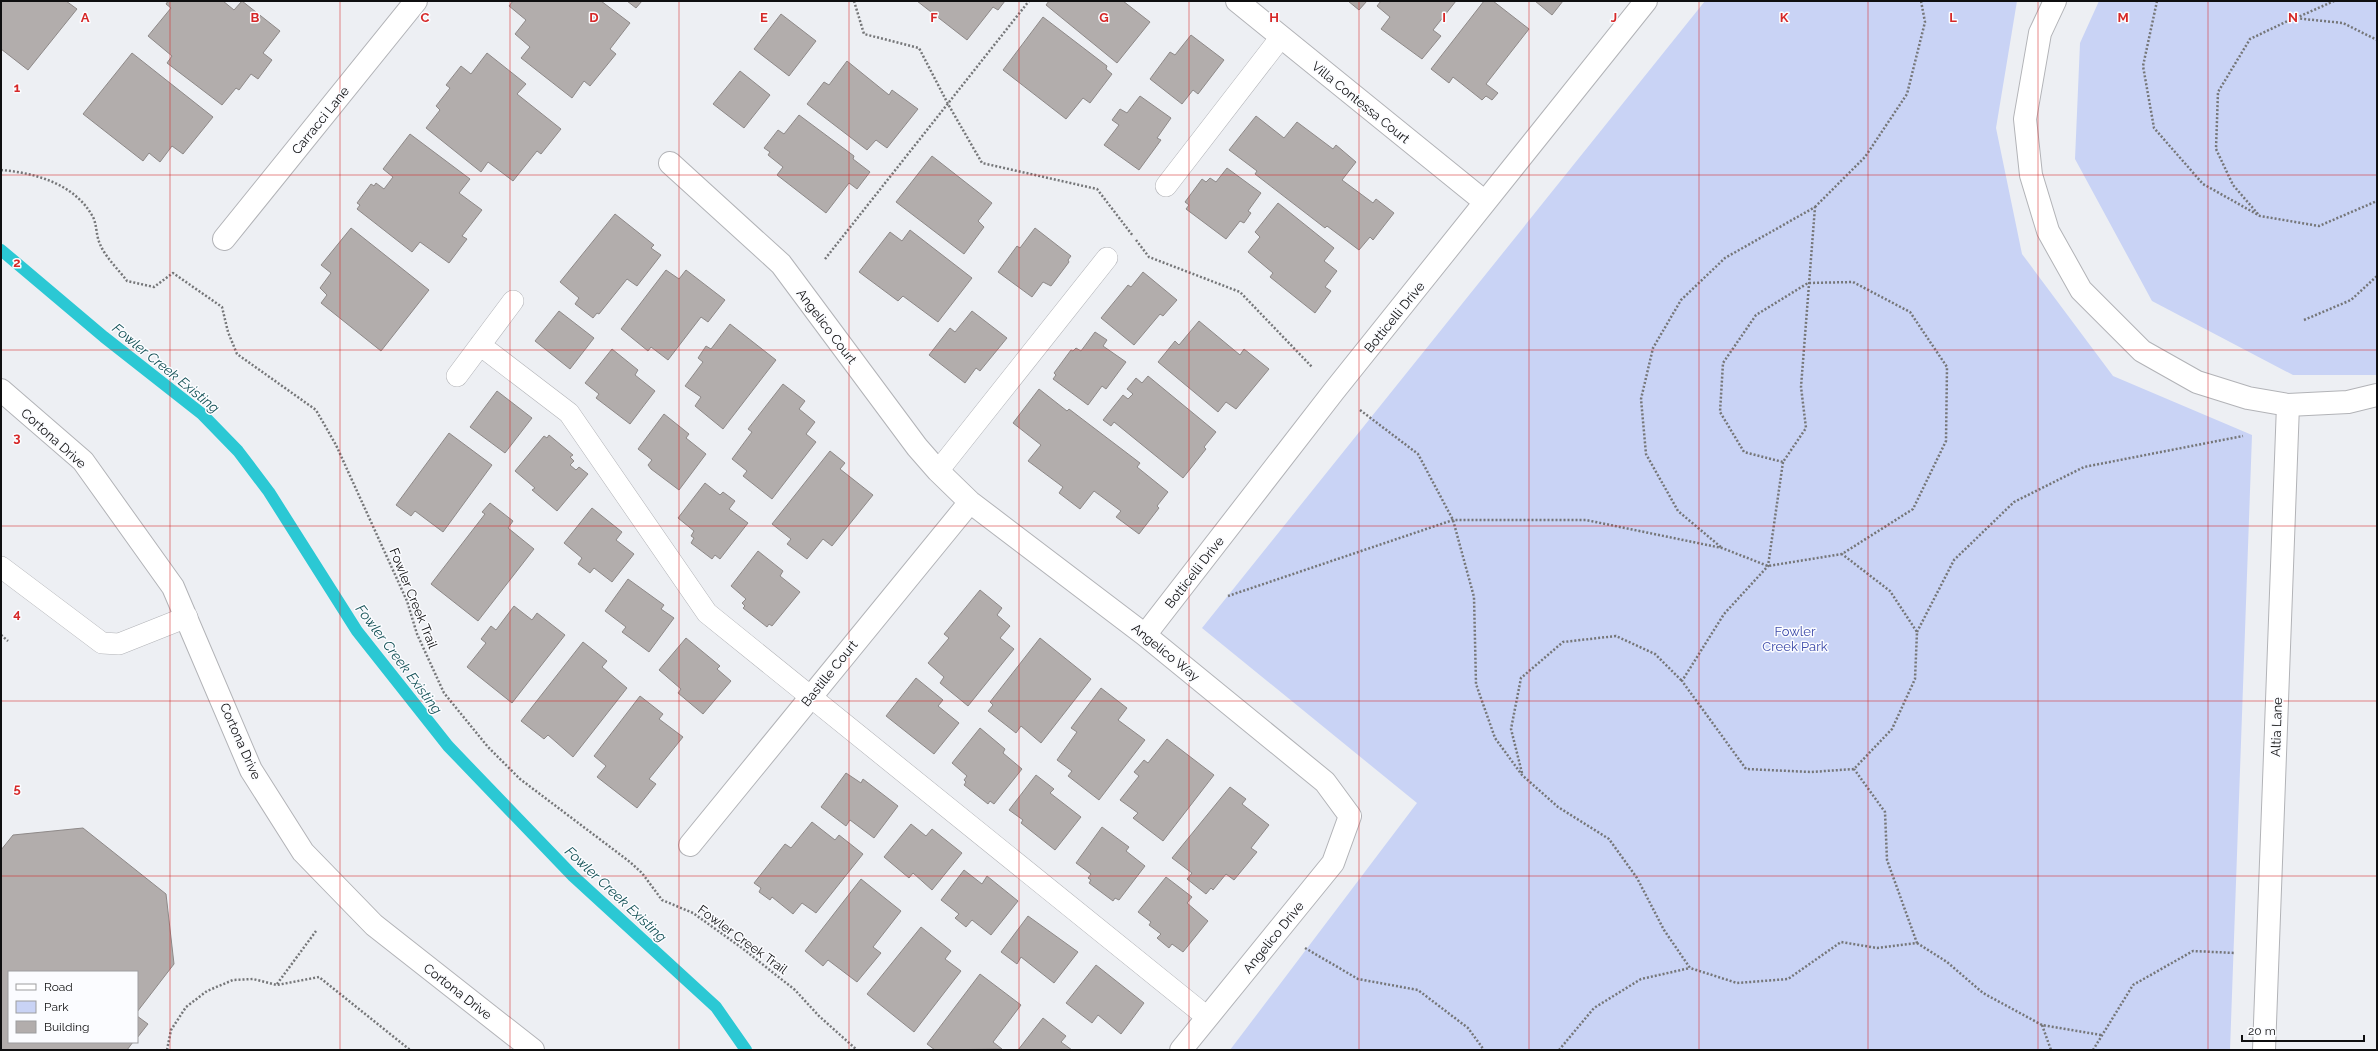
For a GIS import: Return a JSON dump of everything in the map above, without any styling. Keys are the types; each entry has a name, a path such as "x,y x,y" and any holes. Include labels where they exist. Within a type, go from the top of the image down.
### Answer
{"street":[{"name":"Carracci Lane","path":"224,239 416,1"},
{"name":"Villa Contessa Court","path":"1237,1 1485,202"},
{"name":"Botticelli Drive","path":"1145,635 1334,391 1646,1"},
{"path":"2055,1 2040,33 2025,119 2031,175 2048,231 2081,290 2142,351 2197,382 2248,398 2288,405 2348,402 2377,395"},
{"name":"Angelico Court","path":"670,163 781,264 912,441 938,471 970,502"},
{"name":"Cortona Drive","path":"1,390 83,461 173,587 251,770 303,852 374,925 533,1050"},
{"name":"Altia Lane","path":"2264,1050 2288,405"},
{"name":"Bastille Court","path":"690,844 970,502"},
{"name":"Angelico Way","path":"970,502 1145,635 1325,782 1350,816"},
{"name":"Angelico Drive","path":"1182,1050 1207,1017 1333,863 1350,816"}],"lane":[{"path":"1166,186 1281,37"},
{"path":"938,471 1107,258"},
{"path":"457,376 513,301"},
{"path":"480,345 570,413 707,613 1207,1017"},
{"path":"1,567 102,643 119,644 187,617"}],"path":[{"path":"854,1 864,34 919,48 948,104 982,163 1097,189 1148,257 1240,292 1334,391 1418,454 1453,520 1474,597 1476,684 1496,738 1522,775 1558,808 1609,839 1637,878 1664,930 1690,968"},
{"path":"825,259 1029,1"},
{"path":"1722,548 1678,511 1646,454 1641,399 1653,348 1681,300 1726,258 1815,207 1866,158 1907,94 1925,22 1921,1"},
{"path":"2157,1 2143,66 2154,128 2203,184 2260,216 2320,226 2377,201"},
{"path":"2260,216 2233,185 2216,149 2218,92 2250,39 2334,1"},
{"path":"2294,18 2343,23 2377,40"},
{"name":"Fowler Creek Trail","path":"1,170 21,172 54,181 74,195 93,217 100,244 127,281 154,287 173,273 222,307 228,332 237,354 316,410 336,445 375,528 407,601 417,634 444,693 465,720 520,779 630,862 642,873 662,900 693,913 742,948 795,990 819,1016 858,1050"},
{"path":"1682,681 1724,614 1768,566 1783,462 1806,428 1801,387 1815,207"},
{"path":"2304,320 2351,300 2377,276"},
{"path":"1228,596 1453,520 1586,520 1722,548 1768,566 1842,554 1913,509 1946,441 1947,368 1910,312 1852,282 1808,283 1756,315 1723,363 1720,412 1744,452 1783,462"},
{"path":"1522,775 1511,729 1521,678 1563,642 1616,636 1655,654 1682,681 1746,769 1811,772 1854,768 1892,728 1915,678 1917,632 1954,560 2014,502 2084,467 2243,436"},
{"path":"1842,554 1890,591 1917,632"},
{"path":"1,634 8,641"},
{"path":"1854,768 1885,812 1887,860 1917,943 1947,962 1983,993 2042,1025 2101,1035"},
{"path":"1279,929 1310,952 1358,979 1418,990 1468,1028 1484,1050"},
{"path":"277,985 316,932"},
{"path":"1559,1050 1594,1008 1641,979 1690,968 1737,983 1788,979 1840,942 1877,948 1917,943"},
{"path":"2093,1050 2133,985 2193,951 2239,954"},
{"path":"168,1050 172,1030 186,1007 207,991 233,980 253,979 277,985 319,977 410,1050"},
{"path":"2042,1025 2051,1050"}],"green space":[{"name":"Fowler Creek Park","path":"1705,1 2017,1 1996,128 2022,254 2113,376 2252,435 2230,1050 1230,1050 1417,803 1202,628"},
{"path":"2099,1 2377,1 2377,375 2293,375 2152,301 2075,159 2080,43"}],"building":[{"path":"1,1 66,1 77,9 28,70 1,49"},
{"path":"168,1 223,1 234,10 242,1 280,31 263,53 272,60 258,79 251,74 239,90 236,88 222,105 167,63 172,56 148,36 171,8 166,4"},
{"path":"513,1 601,1 630,23 610,49 616,54 590,86 584,81 572,98 521,58 530,47 515,34 526,20 509,6"},
{"path":"627,1 642,1 636,8"},
{"path":"917,1 1005,1 998,10 993,7 967,40"},
{"path":"1049,1 1123,1 1150,22 1117,63 1046,5"},
{"path":"1348,1 1367,1 1359,10"},
{"path":"1381,1 1456,1 1433,30 1441,36 1422,59 1381,29 1390,17 1377,6"},
{"path":"1484,1 1493,1 1529,29 1486,84 1498,93 1492,100 1486,96 1482,100 1453,77 1449,83 1431,69"},
{"path":"1535,1 1563,1 1552,15"},
{"path":"781,14 816,41 789,76 754,49"},
{"path":"1043,17 1107,66 1106,69 1112,74 1090,103 1083,98 1066,119 1003,70"},
{"path":"1191,35 1224,60 1198,94 1193,90 1182,104 1150,79 1170,52 1175,55"},
{"path":"132,53 213,117 183,154 172,146 160,162 149,153 143,161 83,114"},
{"path":"487,53 526,84 517,94 561,129 541,154 537,151 513,181 488,162 481,172 426,128 440,110 436,106 450,88 446,85 461,66 471,74"},
{"path":"847,61 889,95 892,90 918,109 887,148 876,140 867,150 807,104 824,82 829,85"},
{"path":"740,71 770,95 744,128 713,104"},
{"path":"1140,96 1171,118 1157,138 1161,140 1139,170 1104,145 1119,125 1112,120 1120,109 1127,113"},
{"path":"799,115 854,156 853,159 870,172 857,189 849,183 826,213 777,175 783,167 768,155 770,152 764,148 778,130 784,134"},
{"path":"1256,116 1284,138 1297,122 1333,149 1336,145 1356,162 1342,180 1373,203 1376,199 1394,213 1373,240 1370,237 1359,250 1327,226 1325,228 1255,174 1257,171 1229,150"},
{"path":"410,134 470,179 459,193 482,210 462,236 467,239 449,263 420,242 412,252 357,209 360,205 357,203 371,184 374,186 376,183 384,189 393,177 383,169"},
{"path":"932,156 992,203 978,221 984,227 964,254 896,202"},
{"path":"1227,168 1261,193 1248,211 1251,213 1244,223 1240,221 1226,239 1186,209 1189,205 1185,202 1202,179 1206,182 1210,178 1216,182"},
{"path":"1278,203 1334,248 1324,261 1337,271 1325,287 1331,291 1315,313 1270,277 1273,273 1248,252 1260,237 1255,232"},
{"path":"615,214 654,245 651,248 661,255 637,286 627,279 599,314 597,313 593,318 575,304 579,298 560,282"},
{"path":"351,228 429,290 381,351 321,303 327,295 320,288 331,273 321,265"},
{"path":"1035,228 1071,256 1068,260 1069,262 1051,286 1043,282 1032,297 998,272 1017,246 1020,248"},
{"path":"910,230 972,278 938,322 903,296 898,301 859,272 890,232 902,241"},
{"path":"666,270 679,279 686,270 725,300 708,322 701,317 668,360 651,347 648,351 621,329"},
{"path":"1143,272 1177,300 1163,316 1160,314 1134,345 1101,318 1128,285 1131,287"},
{"path":"559,311 594,338 570,369 535,341"},
{"path":"972,311 1007,338 980,371 976,368 965,383 929,355 950,328 955,332"},
{"path":"1199,321 1240,355 1244,349 1269,369 1236,409 1226,402 1218,412 1158,362 1175,341 1179,345"},
{"path":"730,324 776,360 723,429 695,406 701,397 685,386 703,362 698,358 706,346 711,349"},
{"path":"1095,332 1107,340 1103,346 1126,362 1106,389 1102,386 1088,405 1053,379 1056,375 1054,373 1071,350 1073,351 1076,348 1081,351"},
{"path":"612,349 638,370 635,375 655,391 630,424 596,398 599,394 585,383"},
{"path":"1148,376 1216,432 1204,447 1206,449 1183,478 1114,422 1111,426 1103,420 1123,395 1128,399 1133,394 1127,389 1136,378 1142,383"},
{"path":"783,384 805,401 799,409 815,422 806,434 816,442 772,499 743,476 747,471 732,459 752,432 748,429"},
{"path":"1039,389 1067,411 1069,409 1140,463 1137,467 1168,492 1157,506 1159,508 1139,534 1116,517 1121,511 1094,491 1080,509 1059,493 1063,487 1028,461 1041,445 1013,423"},
{"path":"497,391 532,418 505,453 470,427"},
{"path":"664,414 689,434 686,438 706,454 679,490 651,469 648,465 652,460 638,449"},
{"path":"449,433 492,465 443,532 415,511 411,516 396,505"},
{"path":"549,435 573,455 570,457 574,461 570,465 576,470 579,467 588,474 557,511 532,490 535,488 515,471 544,436 547,438"},
{"path":"830,451 845,463 840,469 873,495 832,546 823,539 807,559 787,544 791,539 772,524"},
{"path":"705,483 720,495 723,492 735,501 729,509 748,523 720,559 715,555 712,559 691,543 694,538 691,536 694,531 678,518"},
{"path":"490,503 513,521 508,528 534,549 478,621 431,584 485,514 482,512"},
{"path":"592,508 622,532 616,540 634,554 612,582 594,568 590,573 578,564 582,558 564,543"},
{"path":"758,551 783,571 780,576 800,592 772,626 769,624 767,627 743,608 745,606 742,603 746,599 731,586"},
{"path":"628,579 664,605 661,609 674,618 649,652 622,632 626,627 605,611"},
{"path":"980,590 1002,608 997,615 1010,626 1000,638 1014,649 968,706 940,683 944,677 928,663 949,638 944,634"},
{"path":"514,606 532,620 537,613 565,635 512,703 467,667 486,643 481,639 491,626 496,630"},
{"path":"686,638 720,666 717,669 731,681 703,714 678,693 681,689 659,670"},
{"path":"1040,638 1091,679 1041,743 1021,726 1016,733 988,711 993,705 990,702"},
{"path":"583,642 607,661 602,667 627,688 573,757 548,735 544,739 521,721"},
{"path":"916,678 943,700 938,706 959,723 934,754 886,716"},
{"path":"1101,688 1127,708 1118,720 1145,740 1099,800 1068,776 1072,771 1057,760 1077,732 1071,728"},
{"path":"640,696 663,714 659,719 683,737 649,779 656,784 637,808 597,777 606,766 594,756"},
{"path":"980,728 1005,749 1003,753 1022,769 994,804 990,801 988,804 964,785 966,782 964,780 967,776 952,763"},
{"path":"1167,739 1214,775 1163,841 1133,818 1138,813 1120,800 1139,776 1134,772 1144,760 1148,763"},
{"path":"846,773 861,783 863,779 898,806 874,838 850,820 846,826 821,807"},
{"path":"1036,775 1054,789 1050,793 1081,817 1055,850 1021,823 1023,820 1009,810"},
{"path":"1230,787 1246,799 1242,804 1269,825 1251,848 1257,852 1234,880 1226,874 1213,890 1211,888 1206,894 1187,879 1192,873 1172,858"},
{"path":"812,822 835,840 839,835 863,854 816,913 802,903 793,914 772,897 770,900 759,892 761,888 754,883 785,844 791,848"},
{"path":"911,824 926,836 932,829 962,853 932,890 913,873 909,878 884,857"},
{"path":"1102,827 1129,847 1126,851 1145,866 1119,900 1115,898 1113,901 1089,883 1091,880 1088,878 1091,874 1076,863"},
{"path":"83,828 166,894 174,964 138,1011 138,971 8,971 8,1043 132,1043 127,1050 1,1050 1,850 13,835"},
{"path":"964,870 982,884 987,876 1018,901 991,935 972,920 966,927 955,918 959,914 941,900"},
{"path":"1166,877 1192,897 1187,903 1208,921 1183,952 1172,944 1169,948 1157,938 1161,934 1149,925 1151,922 1138,912"},
{"path":"861,879 901,911 873,947 881,953 857,982 828,960 823,966 805,951"},
{"path":"1028,916 1078,952 1054,983 1021,957 1017,964 1001,952"},
{"path":"921,927 951,951 945,959 961,971 914,1032 867,994"},
{"path":"1096,965 1144,1003 1121,1034 1098,1015 1092,1023 1066,1003"},
{"path":"980,974 1021,1005 993,1042 1002,1049 935,1050 927,1044"},
{"path":"138,1017 148,1024 138,1037"},
{"path":"1043,1018 1066,1036 1061,1042 1072,1050 1018,1050"}],"waterway":[{"name":"Fowler Creek Existing","path":"1,250 104,337 202,414 238,451 269,492 357,631 448,746 573,876 716,1007 746,1050"}]}
